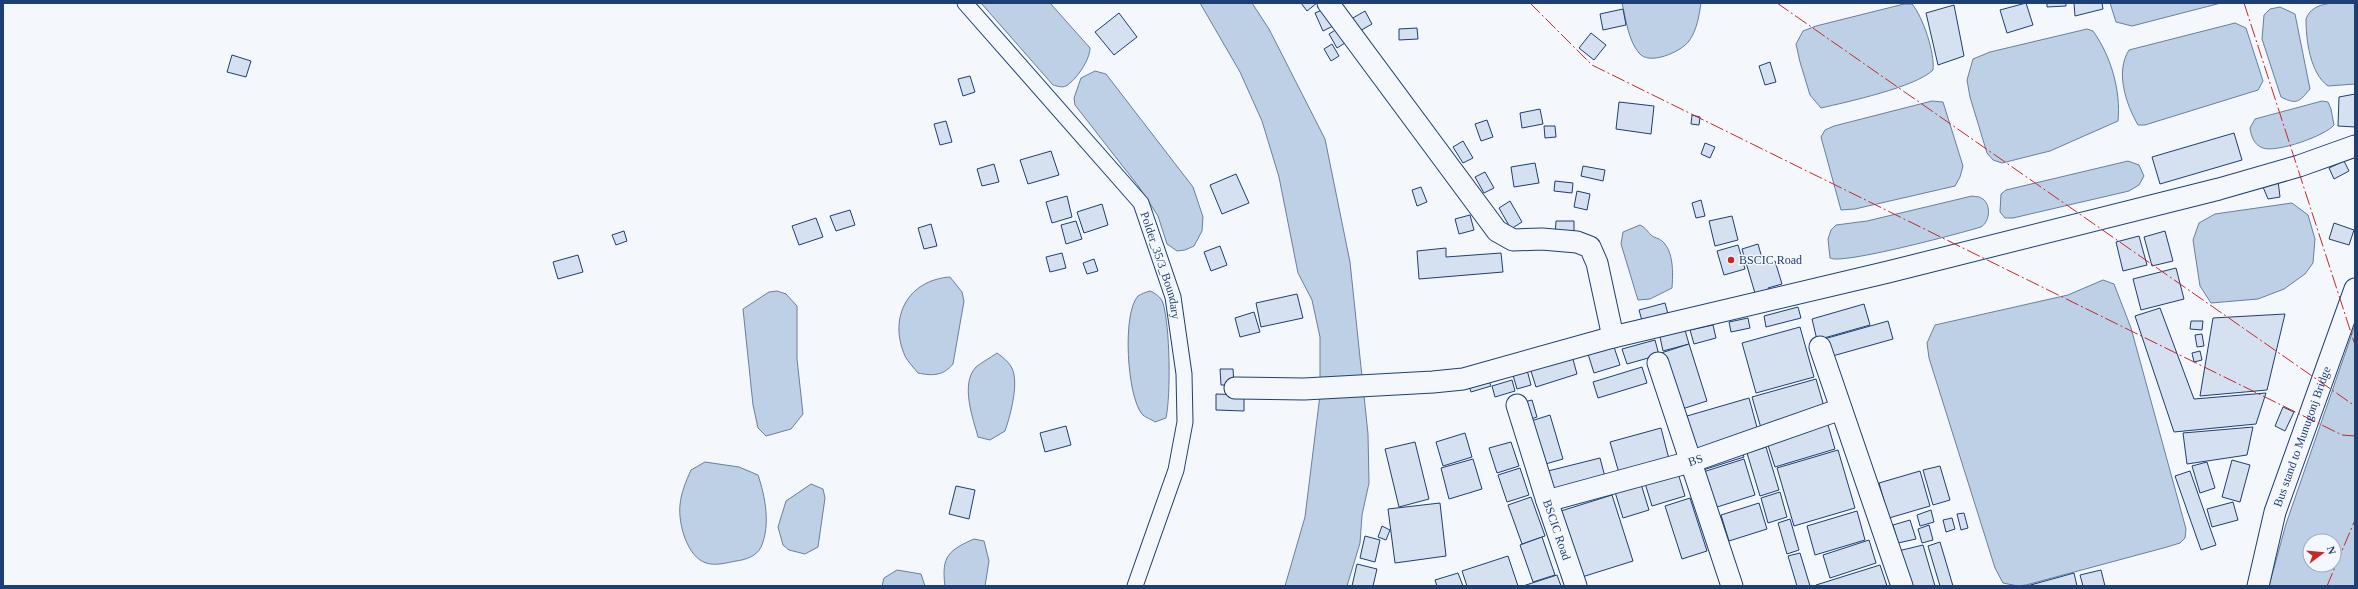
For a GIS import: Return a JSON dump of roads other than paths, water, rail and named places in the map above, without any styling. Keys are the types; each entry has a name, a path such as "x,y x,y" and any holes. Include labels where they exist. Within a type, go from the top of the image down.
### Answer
{"street":[{"name":"Polder_35/3_Boundary","path":"965,3 1141,203 1172,297 1184,374 1185,422 1176,470 1135,586"},
{"path":"1328,3 1497,231 1513,240 1542,239 1577,242 1590,247 1597,263 1613,337"},
{"path":"1234,388 1304,389 1406,384 1463,379 1613,337 1888,272 2219,190 2299,166 2355,146"},
{"name":"Bus stand to Munugonj Bridge","path":"2258,586 2275,512 2355,289"},
{"path":"1820,347 1902,586"},
{"path":"1658,363 1732,586"},
{"name":"BSCIC Road","path":"1517,405 1546,501 1576,586"},
{"name":"BS","path":"1546,501 1690,462 1841,409"}],"water":[{"path":"981,3 1050,3 1090,48 1088,58 1082,69 1066,86 1061,87 1053,85"},
{"path":"1200,3 1252,3 1269,29 1325,139 1350,262 1368,434 1369,483 1362,515 1360,543 1347,586 1285,586 1305,517 1320,395 1320,337 1312,300 1298,273 1279,177 1262,121 1240,72"},
{"path":"1622,3 1701,3 1696,28 1689,41 1672,53 1657,58 1650,58 1644,57 1635,48 1628,29"},
{"path":"2110,3 2221,3 2132,26 2116,22"},
{"path":"2334,3 2355,3 2355,84 2328,86 2317,73 2310,56 2306,19 2314,8 2320,6"},
{"path":"1904,4 1912,4 1924,26 1932,54 1933,70 1912,82 1897,88 1821,108 1810,95 1800,62 1796,44 1803,31 1816,26"},
{"path":"2280,7 2295,14 2310,89 2297,101 2291,101 2281,97 2262,39 2264,15 2270,9"},
{"path":"2235,23 2246,28 2263,81 2258,90 2145,125 2138,125 2126,98 2124,88 2123,68 2129,50"},
{"path":"2087,29 2093,31 2105,51 2110,63 2118,98 2118,121 2050,151 2002,163 1993,160 1987,153 1970,97 1967,80 1973,59 1990,52"},
{"path":"1095,71 1106,74 1193,187 1203,217 1202,231 1194,246 1185,250 1177,251 1167,244 1158,216 1139,187 1075,105 1074,98 1081,78"},
{"path":"1932,101 1943,102 1963,166 1960,177 1955,186 1855,209 1841,210 1821,137 1825,130 1834,126"},
{"path":"2322,101 2328,102 2331,109 2334,125 2329,129 2321,134 2289,146 2269,149 2257,145 2251,134 2250,128 2255,119"},
{"path":"2128,161 2139,165 2144,176 2139,185 2129,191 2013,218 2005,218 2000,212 2001,194 2006,190"},
{"path":"1972,196 1979,197 1987,203 1987,220 1981,227 1878,253 1839,259 1830,258 1828,239 1831,230 1836,225 1867,221"},
{"path":"2292,203 2308,215 2315,239 2313,263 2305,274 2284,289 2258,299 2211,303 2200,286 2193,240 2199,223 2215,214"},
{"path":"1640,225 1652,236 1661,240 1666,245 1671,257 1673,276 1672,288 1650,299 1638,300 1621,244 1623,232"},
{"path":"950,277 962,292 964,301 953,364 941,373 928,375 918,373 906,358 900,342 899,328 905,303 913,293 923,285 935,280"},
{"path":"2103,280 2114,284 2131,328 2186,529 2185,538 2180,543 2167,547 2026,585 2018,586 2003,583 1995,568 1929,358 1927,343 1935,325 2068,295"},
{"path":"777,291 786,294 797,306 797,359 803,414 791,429 766,436 758,428 753,405 743,309 769,292"},
{"path":"1150,291 1158,296 1163,303 1167,328 1169,360 1169,393 1166,418 1155,422 1142,414 1137,404 1133,390 1128,355 1128,336 1133,305 1138,296"},
{"path":"2355,325 2355,586 2269,586 2286,524"},
{"path":"997,353 1012,368 1015,388 1011,411 1005,431 990,440 978,437 968,392 971,374 976,367"},
{"path":"705,462 739,467 758,475 765,501 766,529 761,547 757,553 750,557 743,560 710,564 699,560 689,547 682,530 680,512 681,501 684,487 691,470"},
{"path":"811,484 823,489 825,498 818,547 805,554 789,550 783,545 778,527 786,501"},
{"path":"974,539 984,541 989,561 985,586 945,586 944,568 949,555 958,547"},
{"path":"897,570 921,574 925,586 882,586 884,578"}],"place":[{"name":"BSCIC Road","path":"1731,260"}]}
